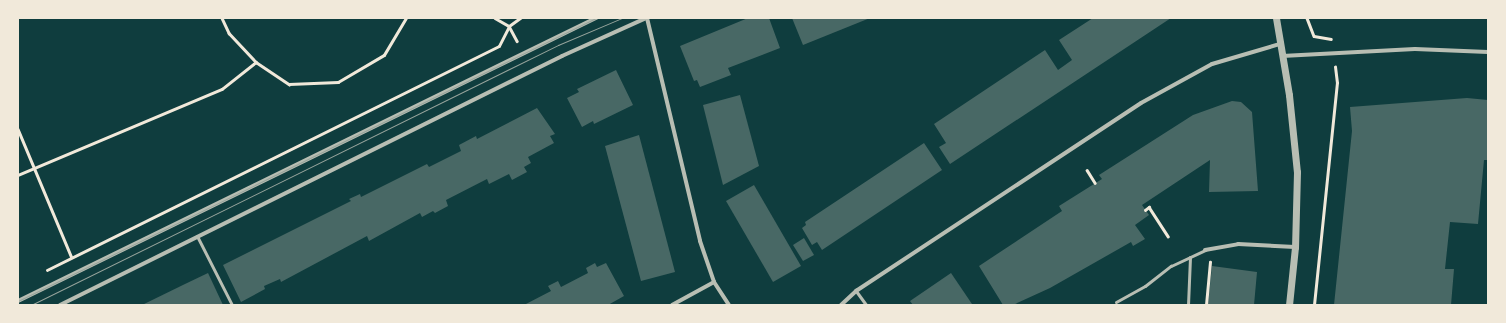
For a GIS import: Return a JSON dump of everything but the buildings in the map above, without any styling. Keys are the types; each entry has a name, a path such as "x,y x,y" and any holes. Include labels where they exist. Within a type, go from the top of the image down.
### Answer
{"street":[{"path":"18,301 596,18"},
{"path":"60,305 562,56 647,18 700,241 714,282 729,305"},
{"path":"1276,18 1296,165 1295,247 1289,305"},
{"path":"841,305 856,291 1134,108 1182,79 1212,64 1280,44"},
{"path":"1282,56 1415,49 1488,52"},
{"path":"1205,250 1238,244 1295,247"},
{"path":"672,305 714,282"}],"lane":[{"path":"197,236 232,305"},
{"path":"1116,302 1190,257 1205,250"},
{"path":"1188,305 1190,257"},
{"path":"856,291 866,305"}],"path":[{"path":"222,18 229,33 256,62 289,84 338,82 384,55 406,18"},
{"path":"495,18 510,26"},
{"path":"45,271 71,256 499,46 510,26 520,18"},
{"path":"18,175 222,88 256,62"},
{"path":"1314,305 1337,83"},
{"path":"18,129 71,256"},
{"path":"1087,170 1095,183"},
{"path":"1145,210 1149,207 1168,236"},
{"path":"1205,250 1210,263 1206,305"}],"tram line":[{"path":"18,301 596,18"},
{"path":"31,305 558,45 622,18"}]}
